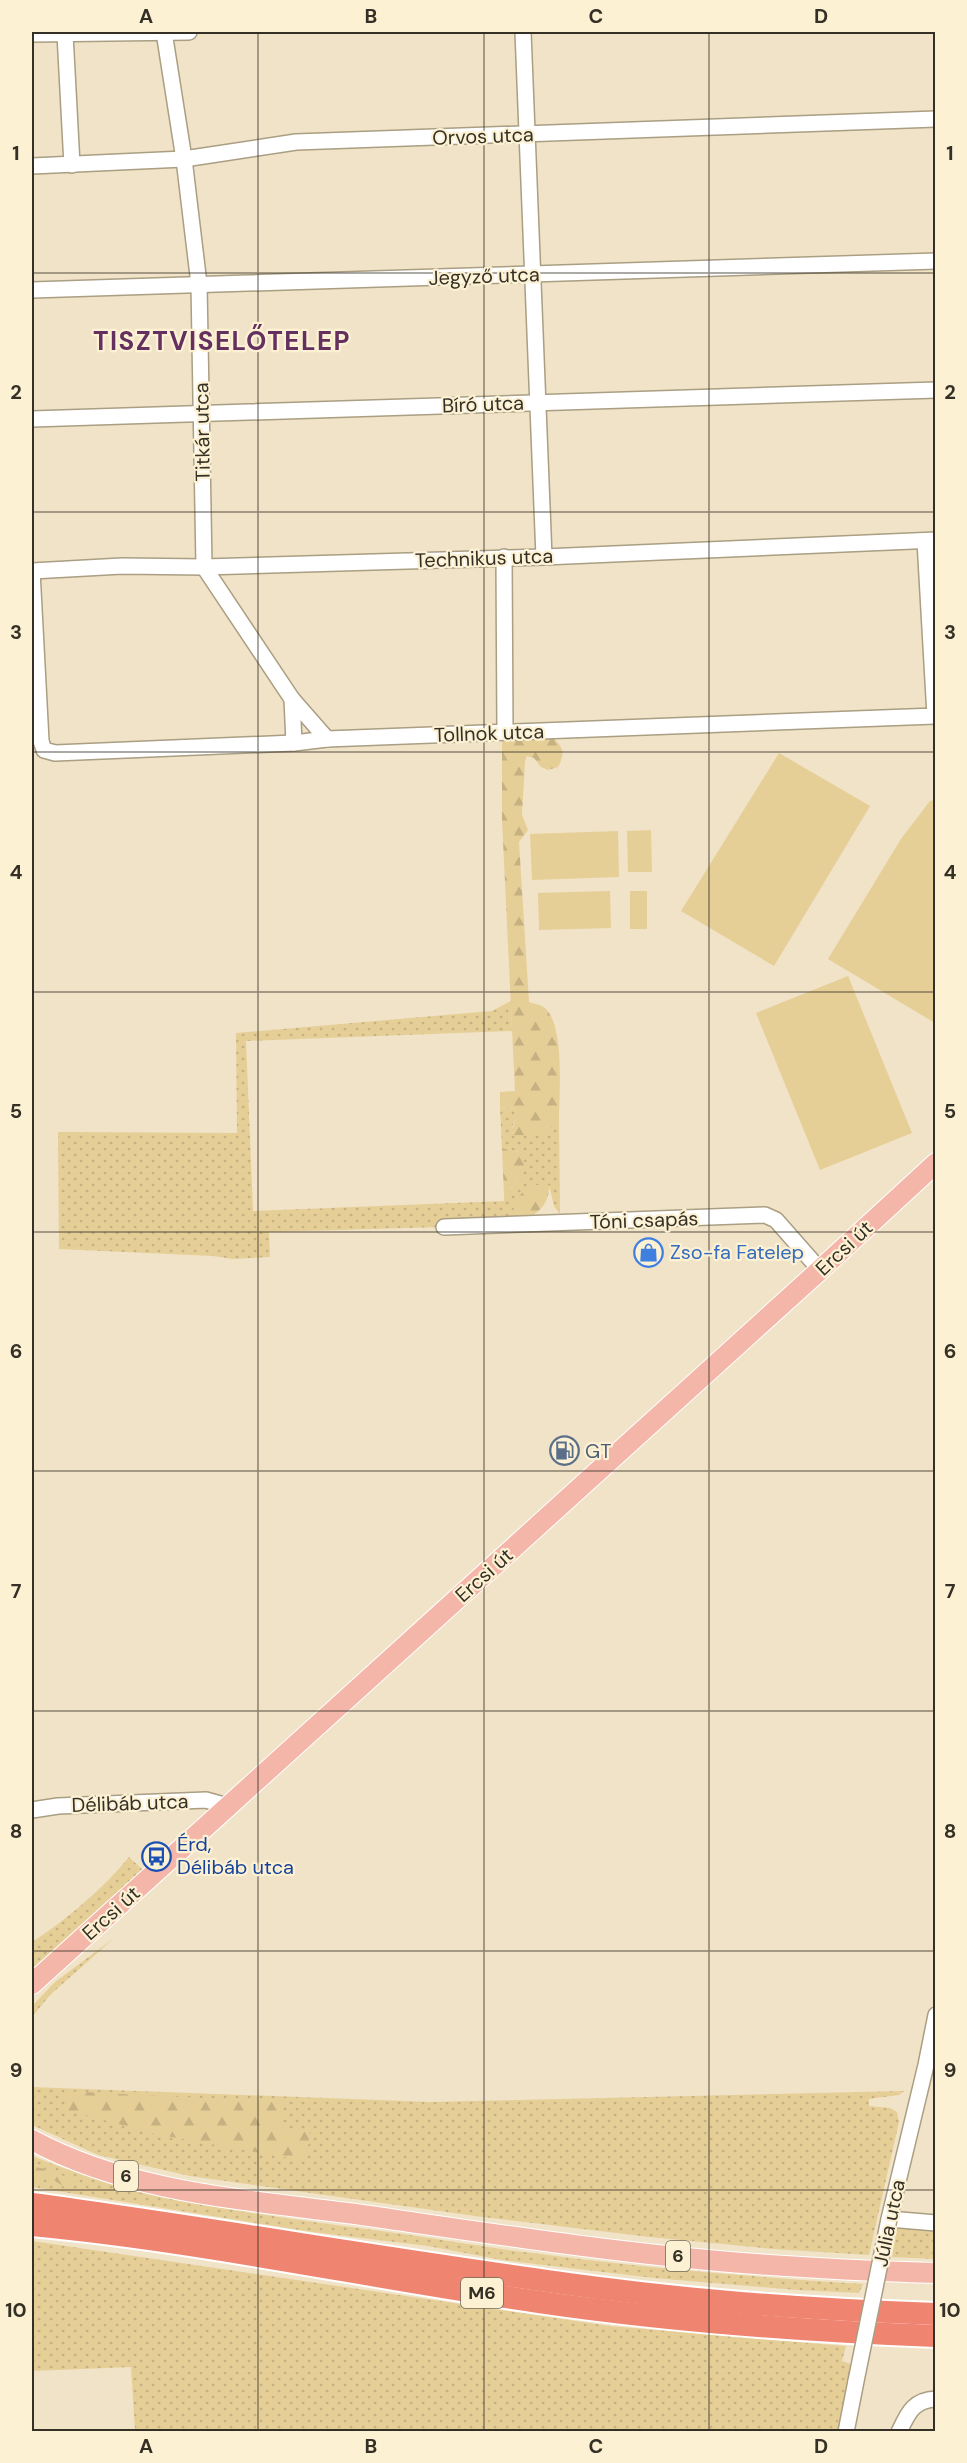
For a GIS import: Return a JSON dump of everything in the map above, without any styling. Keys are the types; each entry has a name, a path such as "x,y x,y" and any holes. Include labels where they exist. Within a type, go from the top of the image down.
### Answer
{"highway":[{"name":"M6","path":"32,2204 363,2255 609,2289 829,2310 936,2314"},
{"name":"M6","path":"32,2225 162,2242 607,2311 825,2331 936,2336"}],"main road":[{"name":"Ercsi út","path":"32,1984 936,1163"},
{"name":"6","path":"36,2143 84,2163 155,2183 270,2202 632,2251 741,2263 936,2273"}],"street":[{"name":"Titkár utca","path":"164,32 184,159 199,284 204,567"},
{"path":"32,34 189,32"},
{"path":"523,32 544,557"},
{"path":"66,34 72,165"},
{"name":"Orvos utca","path":"32,166 184,159 296,142 936,119"},
{"name":"Jegyző utca","path":"32,290 936,261"},
{"name":"Bíró utca","path":"32,419 936,390"},
{"path":"930,540 935,716"},
{"name":"Technikus utca","path":"32,571 122,566 204,567 544,557 930,540"},
{"path":"504,557 505,732"},
{"path":"204,567 292,699 327,739"},
{"name":"Tollnok utca","path":"32,571 41,741 44,750 55,753 294,743 327,739 935,716"},
{"path":"292,699 294,743"},
{"name":"Tóni csapás","path":"444,1227 765,1215 776,1220 820,1270"},
{"name":"Délibáb utca","path":"32,1810 58,1806 206,1800 220,1804 226,1809"},
{"name":"Júlia utca","path":"846,2432 888,2219 936,2015"},
{"path":"888,2219 936,2223"},
{"path":"899,2432 910,2409 925,2400 936,2399"}],"green space":[{"path":"555,735 555,740 561,746 562,753 558,767 548,770 541,767 534,758 527,756 525,761 522,815 528,830 519,842 529,1002 546,1009 556,1031 560,1062 559,1122 541,1136 513,1135 515,1109 500,1107 500,1092 515,1091 502,820 502,737"},
{"path":"779,753 870,806 774,966 681,911"},
{"path":"936,800 935,1023 828,959 901,839 930,801"},
{"path":"651,830 652,872 628,872 627,831"},
{"path":"618,831 619,877 532,880 530,834"},
{"path":"610,891 611,928 539,930 538,893"},
{"path":"630,891 647,891 647,929 630,929"},
{"path":"848,976 912,1133 820,1170 756,1013"},
{"path":"511,1001 512,1031 246,1041 253,1211 504,1201 504,1195 522,1177 519,1152 502,1148 500,1107 515,1109 516,1118 512,1127 541,1135 559,1122 560,1214 554,1206 549,1185 512,1225 269,1232 270,1257 233,1259 213,1256 59,1249 58,1132 237,1133 236,1033 492,1011"},
{"path":"502,1148 519,1152 526,1165 522,1177 504,1195"},
{"path":"535,1185 549,1185 549,1193 543,1206 533,1215 512,1225 516,1200"},
{"path":"129,1857 144,1871 32,1969 32,1942 84,1903"},
{"path":"113,1939 50,1995 32,2017 32,2006 55,1982"},
{"path":"32,2087 430,2102 904,2091 899,2095 869,2099 869,2106 890,2108 897,2112 899,2122 869,2255 773,2249 650,2237 475,2216 190,2176 98,2155 32,2125"},
{"path":"64,2091 283,2102 281,2127 310,2131 306,2161 155,2134 67,2110"},
{"path":"32,2156 122,2186 261,2215 608,2262 735,2275 863,2284 859,2293 654,2278 502,2260 428,2246 312,2232 32,2187"},
{"path":"32,2166 60,2174 75,2185 70,2191 52,2180 32,2178"},
{"path":"898,2223 935,2225 935,2259 892,2257"},
{"path":"32,2241 610,2326 846,2346 842,2361 851,2364 839,2431 135,2431 131,2367 32,2371"}],"place":[{"name":"Zso-fa Fatelep","path":"649,1252"},
{"name":"GT","path":"564,1451"},
{"name":"Érd, Délibáb utca","path":"156,1856"}],"district":[{"name":"TISZTVISELŐTELEP","path":"222,341"}]}
